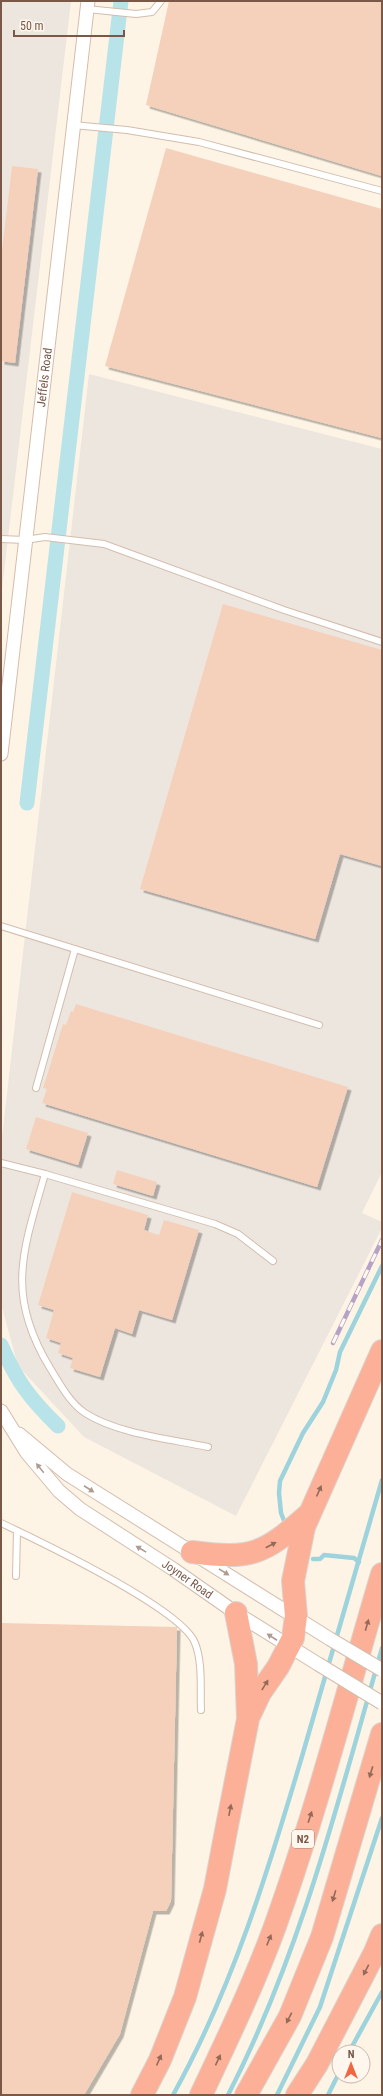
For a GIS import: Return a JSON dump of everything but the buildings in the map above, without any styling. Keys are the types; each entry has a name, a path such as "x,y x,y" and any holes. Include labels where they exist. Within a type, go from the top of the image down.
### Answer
{"highway":[{"path":"248,1719 260,1693 289,1647 293,1638 296,1616 293,1581 296,1560 309,1514 382,1351"},
{"path":"192,1552 223,1556 245,1555 278,1542 309,1514"},
{"name":"N2","path":"202,2095 237,2019 274,1929 312,1811 382,1574"},
{"path":"142,2095 160,2060 185,1998 214,1889 248,1719 246,1664 236,1613"},
{"path":"246,2095 290,2016 322,1937 382,1734"},
{"path":"297,2095 317,2064 375,1952 382,1935"}],"street":[{"name":"Jeffels Road","path":"1,754 88,5"},
{"name":"Joyner Road","path":"1,1411 15,1431 27,1453 45,1474 80,1509 173,1569 236,1613 382,1703"},
{"name":"Joyner Road","path":"15,1431 67,1474 382,1670"}],"lane":[{"path":"88,5 105,11 136,14 152,12 161,1"},
{"path":"73,125 127,130 199,142 382,191"},
{"path":"1,539 25,540 45,537 104,544 284,610 382,642"},
{"path":"1,926 319,1025"},
{"path":"36,1088 75,949"},
{"path":"1,1163 45,1174 215,1224 238,1234 273,1261"},
{"path":"45,1174 25,1245 21,1279 24,1312 37,1347 70,1400 85,1413 103,1422 130,1430 208,1447"},
{"path":"1,1523 61,1552 150,1603 184,1627 195,1643 199,1659 200,1710"},
{"path":"16,1576 17,1531"}],"shaded area":[{"path":"1,1 71,1 1,598"},
{"path":"89,374 382,449 382,1172 362,1213 382,1222 382,1228 236,1516 84,1437 18,1366 1,1304 1,1146"}],"waterway":[{"path":"27,803 121,1"},
{"path":"285,1523 281,1513 279,1493 280,1481 303,1433 323,1402 336,1370 340,1352 382,1266"},
{"path":"1,1345 18,1379 31,1398 58,1426"},
{"path":"173,2095 214,2013 262,1885 303,1753 382,1480"},
{"path":"313,1559 320,1559 324,1555 354,1558 359,1562"},
{"path":"228,2095 254,2042 297,1932 316,1876 382,1648"},
{"path":"277,2095 320,2007 382,1818"},
{"path":"353,2044 382,1992"},
{"path":"328,2095 334,2084"}],"railway":[{"path":"333,1343 382,1240"}]}
